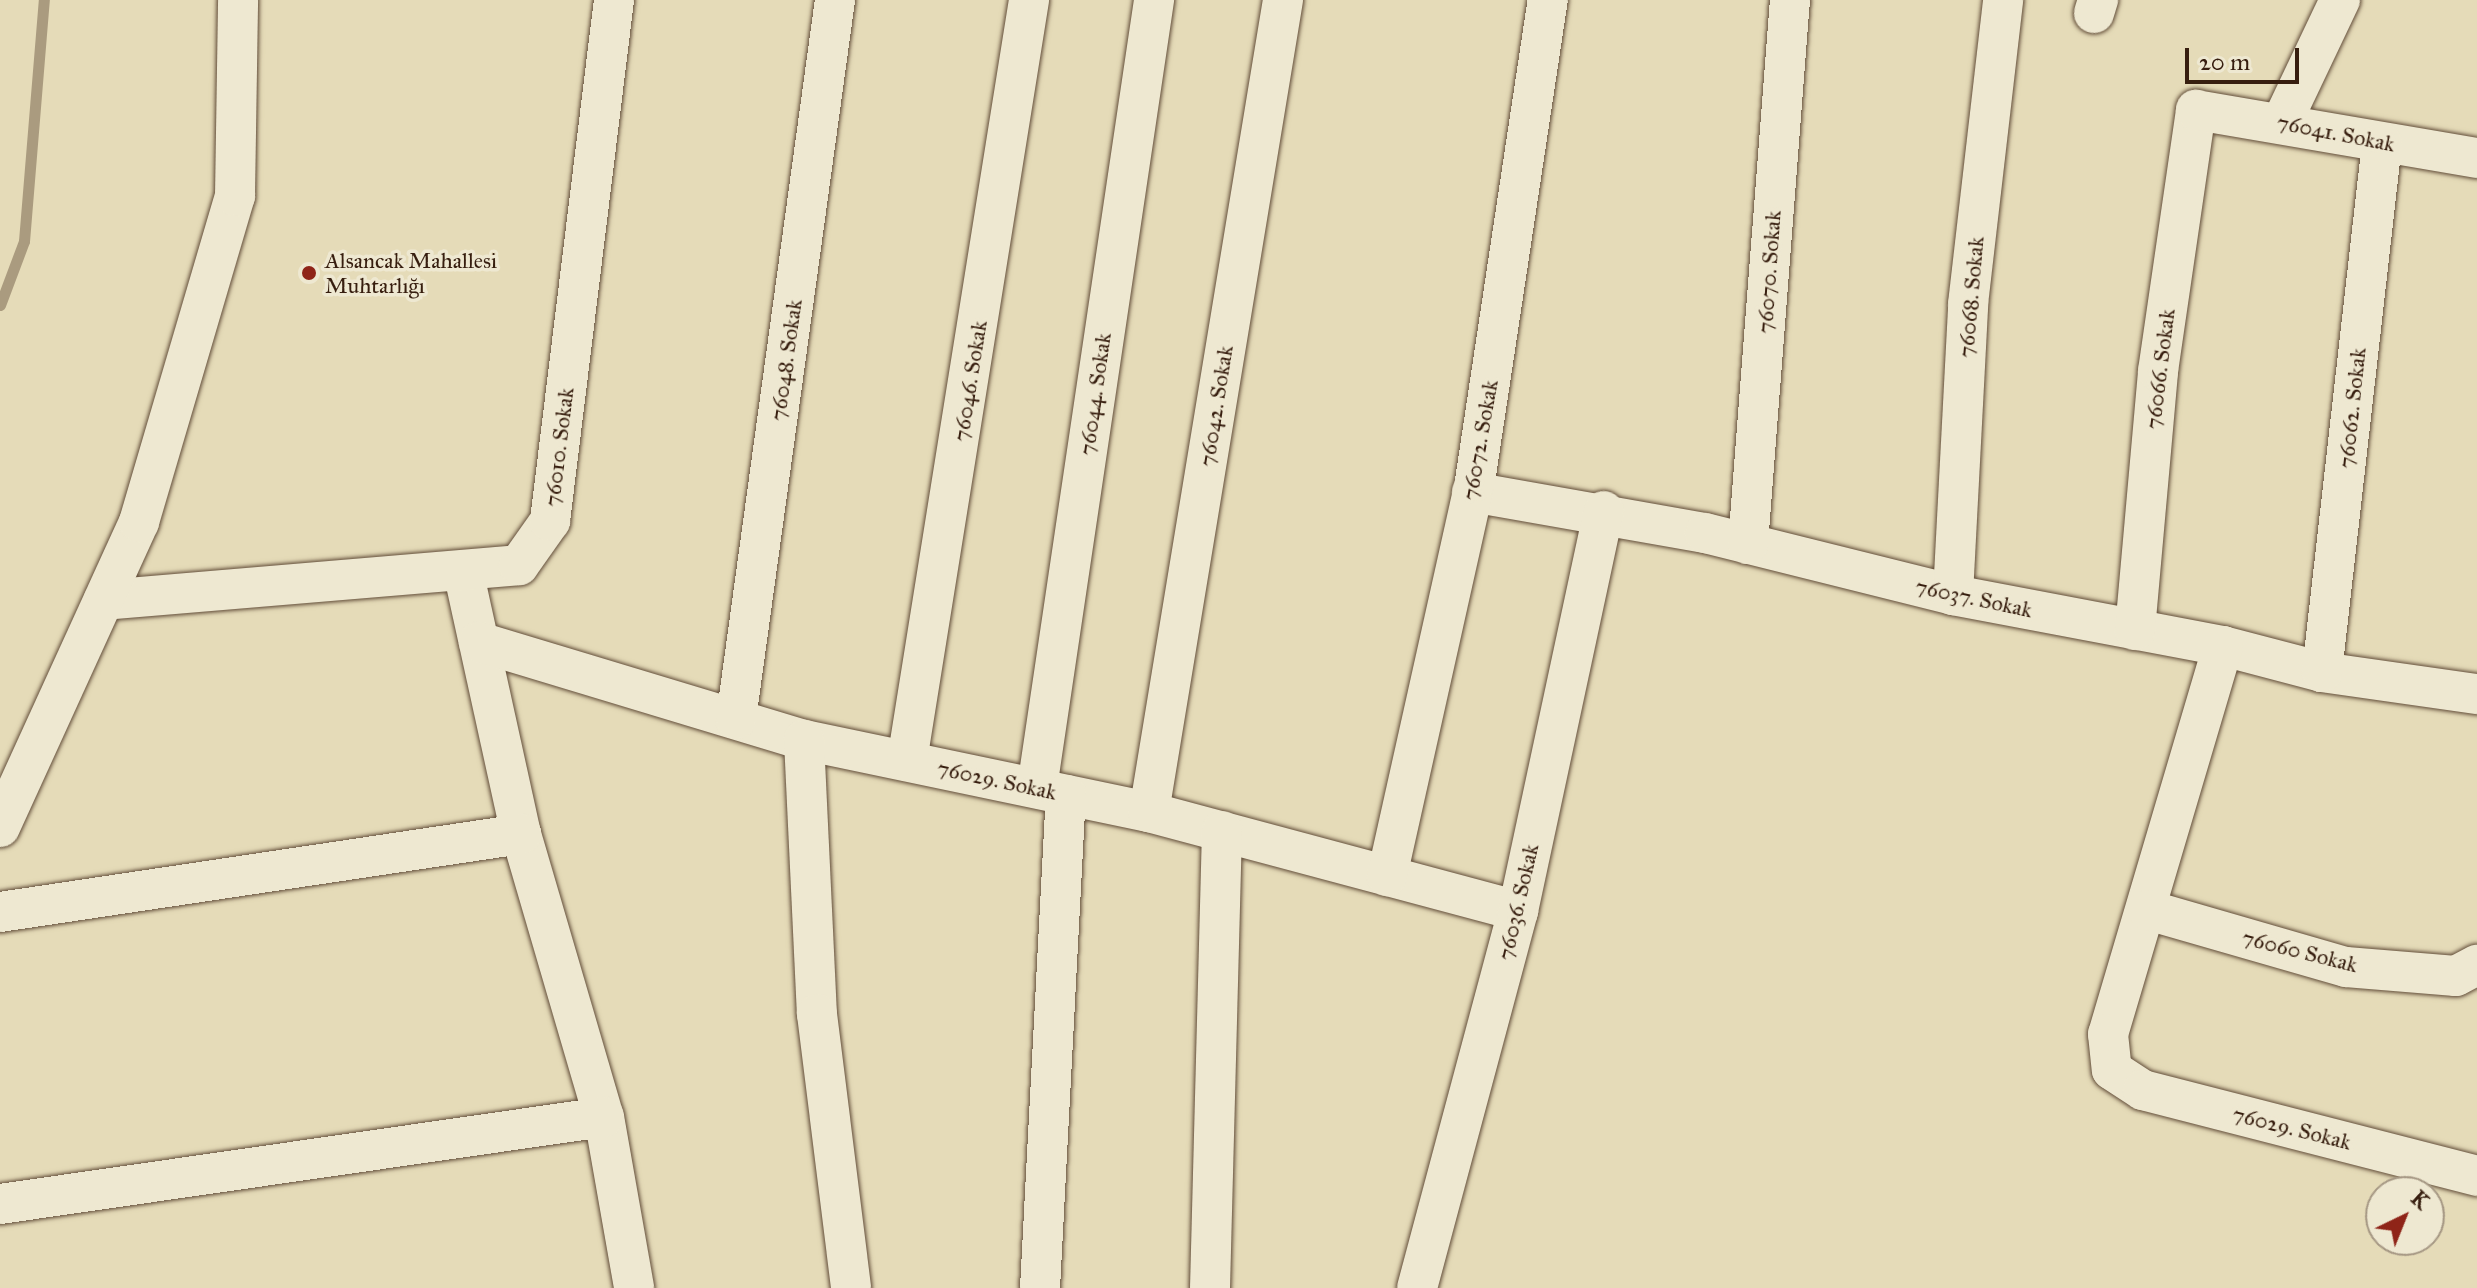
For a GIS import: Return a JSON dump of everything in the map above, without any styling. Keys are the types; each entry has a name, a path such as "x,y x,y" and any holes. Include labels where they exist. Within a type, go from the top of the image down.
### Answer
{"street":[{"path":"0,827 139,522 235,196 238,0"},
{"name":"76010. Sokak","path":"104,600 464,575 519,565 550,521 614,0"},
{"name":"76048. Sokak","path":"736,719 835,0"},
{"name":"76046. Sokak","path":"907,761 1029,0"},
{"name":"76044. Sokak","path":"1040,1288 1052,792 1154,0"},
{"name":"76042. Sokak","path":"1149,812 1283,0"},
{"name":"76072. Sokak","path":"1387,876 1472,492 1548,0"},
{"name":"76070. Sokak","path":"1748,544 1790,0"},
{"name":"76068. Sokak","path":"1953,595 1968,304 2003,0"},
{"path":"2282,122 2340,0"},
{"name":"76041. Sokak","path":"2196,110 2282,122 2382,143 2477,158"},
{"name":"76066. Sokak","path":"2135,630 2158,371 2196,110"},
{"name":"76062. Sokak","path":"2322,672 2382,143"},
{"name":"76037. Sokak","path":"1472,492 1604,511 1953,595 2223,646 2322,672 2477,694"},
{"name":"76036. Sokak","path":"1417,1288 1518,911 1604,511"},
{"path":"464,575 521,834 604,1117 634,1288"},
{"name":"76029. Sokak","path":"479,642 804,740 1149,812 1518,911"},
{"path":"2148,910 2223,646"},
{"path":"804,740 817,1014 851,1288"},
{"path":"1210,1288 1222,831"},
{"path":"0,912 521,834"},
{"name":"76029. Sokak","path":"2148,910 2108,1034 2112,1070 2143,1090 2477,1176"},
{"name":"76060 Sokak","path":"2148,910 2346,967 2466,970"},
{"path":"0,1204 604,1117"}],"waterway":[{"path":"0,305 24,241 44,0"}],"place":[{"name":"Alsancak Mahallesi Muhtarlığı","path":"309,273"}]}
